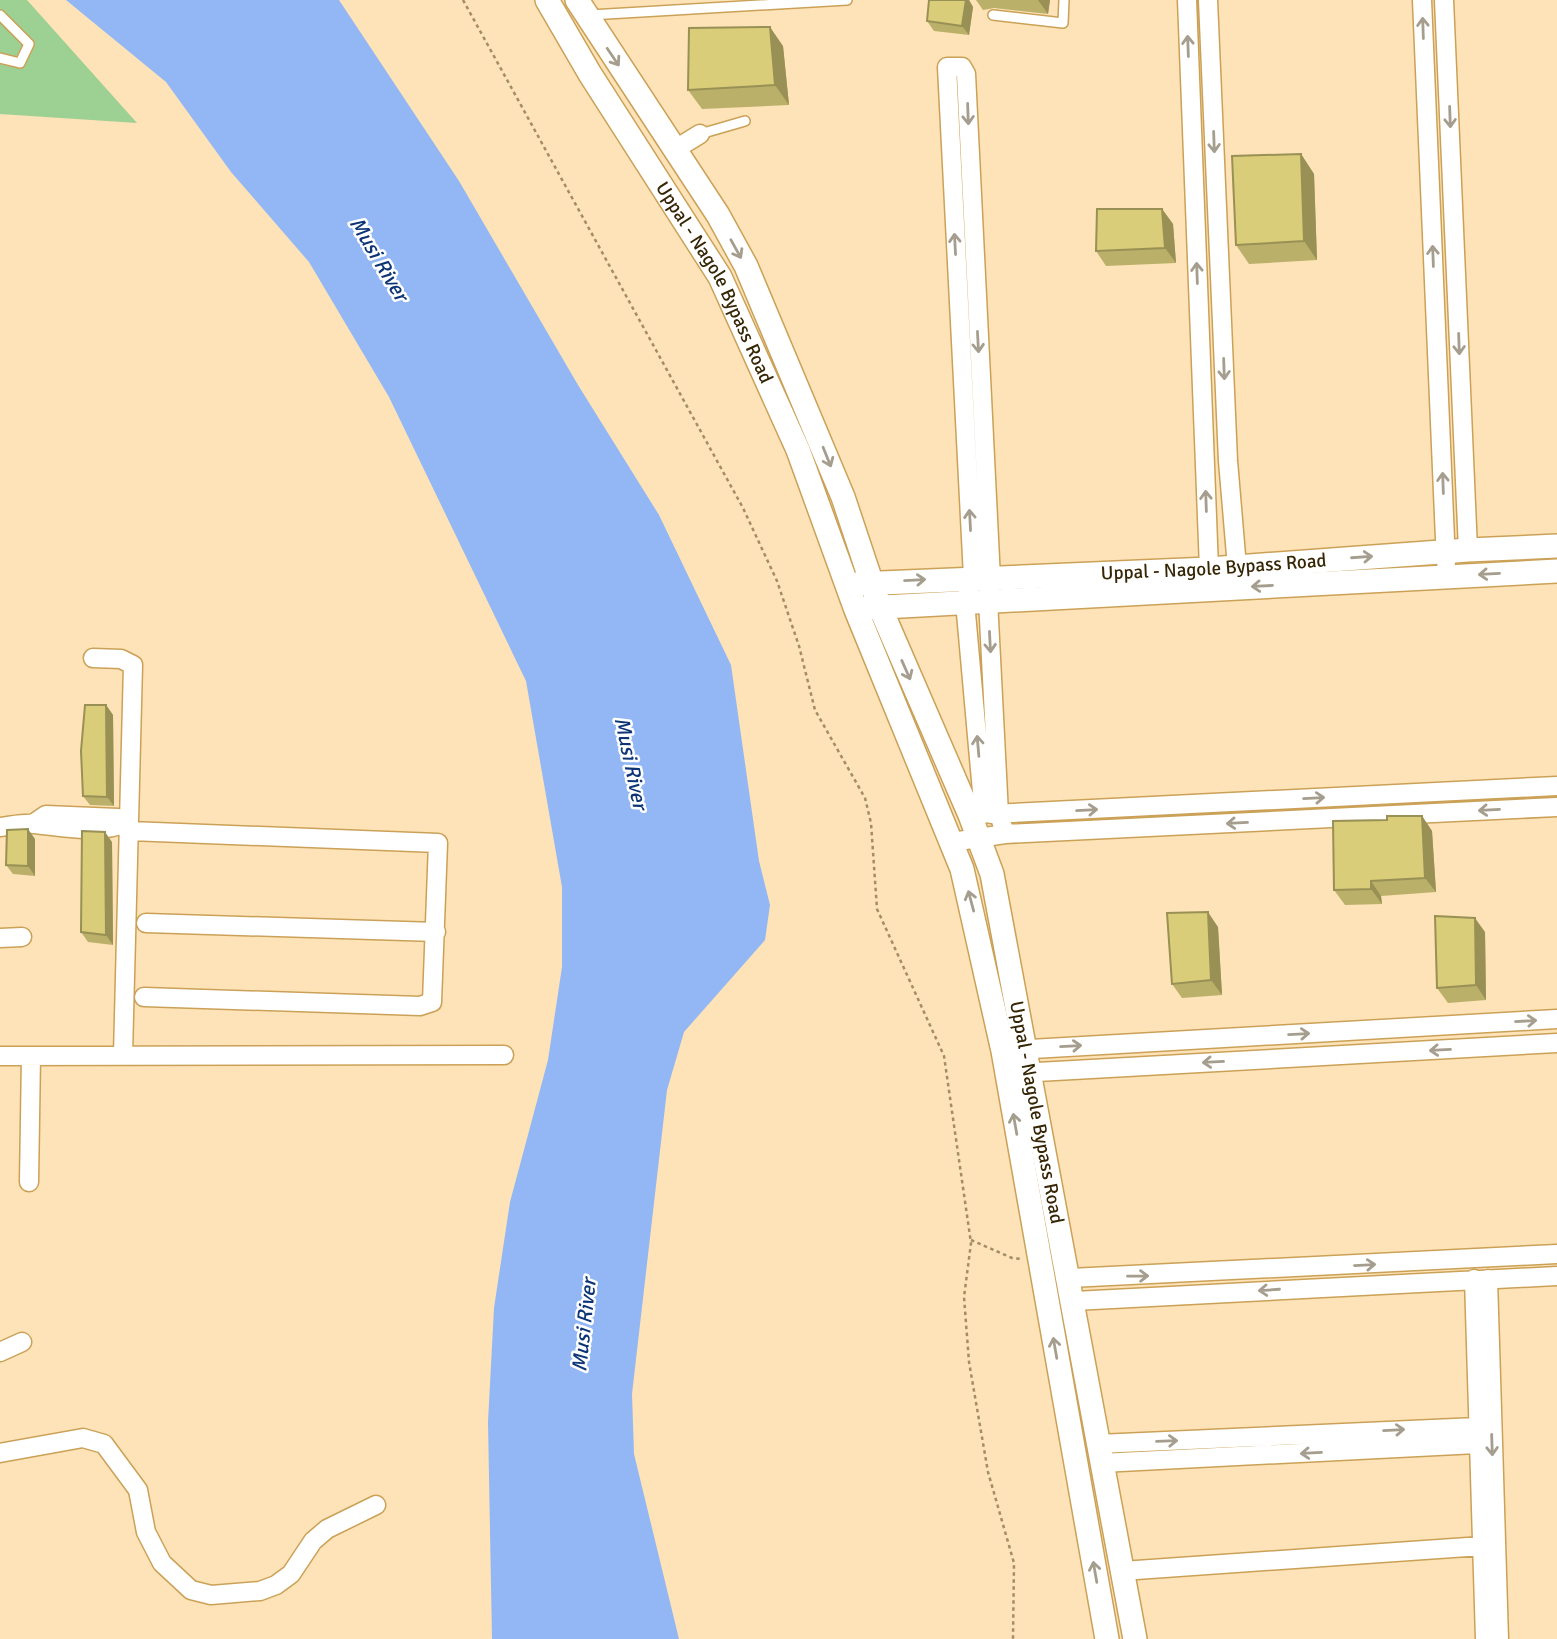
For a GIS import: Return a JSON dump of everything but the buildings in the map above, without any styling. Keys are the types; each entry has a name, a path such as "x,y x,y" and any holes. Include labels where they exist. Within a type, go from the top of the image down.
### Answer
{"street":[{"name":"Uppal - Nagole Bypass Road","path":"547,0 561,27 720,277 798,450 847,584 867,608 984,814 980,840 992,874 1029,1060 1135,1639"},
{"path":"1186,0 1209,569"},
{"path":"1208,0 1228,461 1237,567"},
{"path":"1422,0 1457,550"},
{"path":"1444,0 1457,550 1446,576"},
{"name":"Uppal - Nagole Bypass Road","path":"580,8 674,150 746,266 844,497 871,583 867,608 952,842 975,915 1005,1063 1107,1639"},
{"path":"979,590 947,67 962,67 966,74 979,590 984,814 1005,834"},
{"path":"674,150 700,134"},
{"name":"Uppal - Nagole Bypass Road","path":"867,608 979,590 1209,569 1457,550 1557,546"},
{"name":"Uppal - Nagole Bypass Road","path":"847,584 979,590 1446,576 1557,570"},
{"path":"93,658 121,659 133,665 123,1055"},
{"path":"984,814 1557,786"},
{"path":"952,842 980,840 1005,834 1557,807"},
{"path":"1024,834 1055,811"},
{"path":"0,827 33,824 46,828 129,826 438,843 432,1002 420,1006 144,998"},
{"path":"146,923 436,932"},
{"path":"0,938 22,937"},
{"path":"1005,1063 1557,1019"},
{"path":"1029,1060 1557,1043"},
{"path":"0,1056 504,1055"},
{"path":"29,1182 31,1056"},
{"path":"1070,1278 1557,1254"},
{"path":"1074,1301 1557,1276"},
{"path":"1481,1279 1477,1436 1485,1639"},
{"path":"1481,1279 1499,1639"},
{"path":"0,1352 22,1342"},
{"path":"1100,1454 1477,1436"},
{"path":"0,1452 83,1438 104,1444 138,1490 146,1532 162,1563 191,1590 211,1595 260,1591 276,1585 291,1574 313,1541 327,1529 376,1505"},
{"path":"1122,1571 1482,1546"}],"lane":[{"path":"580,8 847,0"},
{"path":"993,15 1063,23 1065,0"},
{"path":"0,15 29,44 20,63 0,58"},
{"path":"700,134 745,121"},
{"path":"126,923 146,923"},
{"path":"124,997 144,998"}],"path":[{"path":"463,0 743,508 777,581 799,646 815,710 865,798 871,822 877,909 944,1056 971,1240 964,1297 969,1362 988,1472 1014,1563 1013,1639"},
{"path":"971,1240 1012,1258 1039,1261"}],"green space":[{"path":"0,0 27,0 137,123 0,114"}],"water":[{"name":"Musi River","path":"66,0 339,0 459,181 578,385 659,515 731,665 759,861 770,905 765,940 684,1032 667,1090 632,1394 634,1454 679,1639 492,1639 488,1422 494,1308 510,1202 548,1060 562,967 562,887 526,681 389,397 309,262 231,172 166,82"}]}
